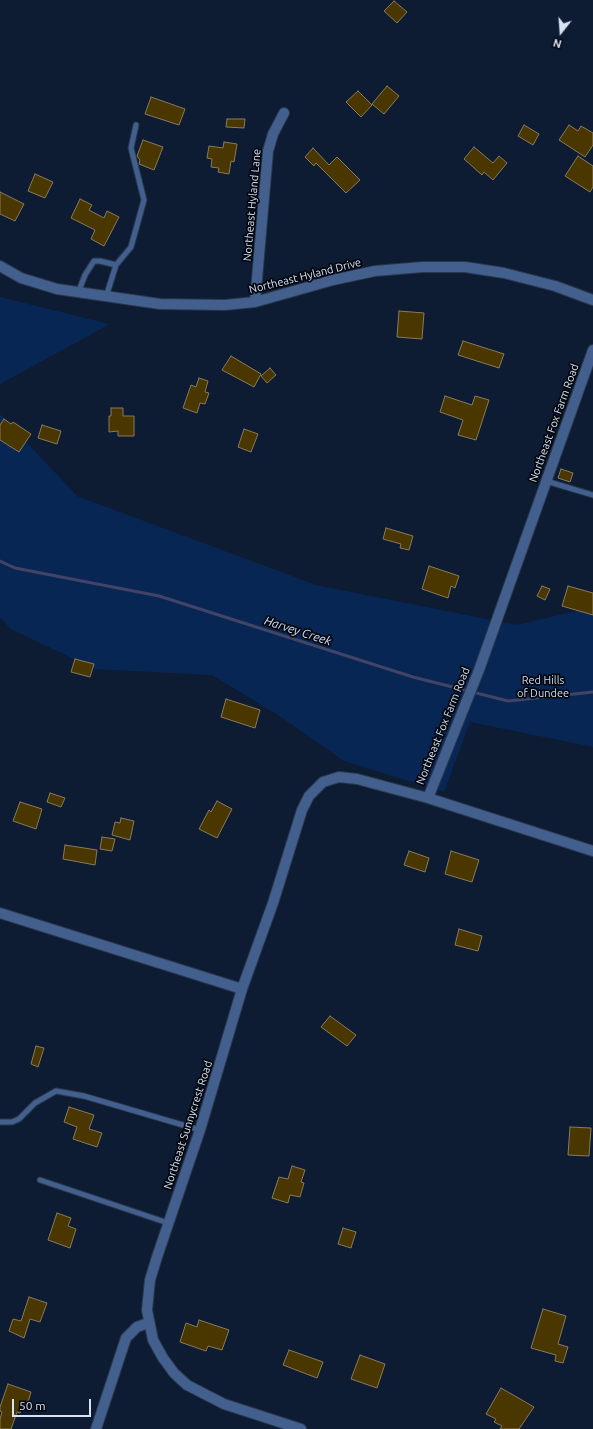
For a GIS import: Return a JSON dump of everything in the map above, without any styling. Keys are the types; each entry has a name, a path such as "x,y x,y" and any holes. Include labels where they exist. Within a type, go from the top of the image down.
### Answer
{"street":[{"name":"Northeast Hyland Lane","path":"255,302 268,151 273,134 284,113"},
{"name":"Northeast Hyland Drive","path":"0,266 21,278 57,289 106,298 160,304 194,305 255,302 334,280 375,271 423,267 466,267 504,273 554,286 593,300"},
{"name":"Northeast Fox Farm Road","path":"242,990 273,903 302,810 316,788 323,782 339,778 356,779 428,798 479,670 593,350"},
{"path":"428,798 593,851"},
{"path":"0,913 242,990"},
{"name":"Northeast Sunnycrest Road","path":"242,990 200,1130 150,1280 147,1296 148,1323 153,1340 163,1358 174,1373 187,1385 224,1404 302,1429"},
{"path":"96,1429 126,1338 137,1327 148,1323"}],"lane":[{"path":"106,298 116,266 132,247 144,200 131,148 136,125"},
{"path":"78,293 85,275 94,261 100,261 116,266"},
{"path":"546,481 593,495"},
{"path":"0,1122 12,1122 19,1119 35,1104 56,1091 84,1096 200,1130"},
{"path":"40,1180 168,1223"}],"green space":[{"path":"0,297 110,324 0,384"},
{"name":"Red Hills of Dundee","path":"0,414 77,496 316,585 517,625 593,607 593,747 470,722 444,792 344,761 281,717 212,675 95,669 11,629 0,618"}],"building":[{"path":"394,1 407,12 397,23 384,11"},
{"path":"387,86 399,96 384,114 372,104"},
{"path":"358,91 372,105 361,117 346,102"},
{"path":"151,97 185,109 179,125 145,114"},
{"path":"227,119 245,119 244,128 226,127"},
{"path":"524,125 539,134 533,145 518,136"},
{"path":"569,125 578,131 581,126 593,133 593,145 585,157 559,140"},
{"path":"143,140 163,147 154,170 139,164 140,160 137,156"},
{"path":"224,142 237,144 234,162 231,161 229,174 218,172 219,168 211,167 212,159 207,158 209,146 223,148"},
{"path":"474,147 493,163 499,156 507,163 493,180 484,172 482,175 464,159"},
{"path":"313,148 329,165 337,157 360,180 346,193 316,163 314,166 305,157"},
{"path":"578,156 593,166 593,187 590,192 565,176"},
{"path":"35,174 53,182 45,198 28,191"},
{"path":"0,192 24,204 15,221 0,214"},
{"path":"80,199 92,205 89,210 104,218 107,211 119,217 104,246 91,239 95,230 71,218"},
{"path":"399,311 424,313 422,339 397,337"},
{"path":"463,341 504,354 499,368 458,355"},
{"path":"231,356 261,374 254,387 222,370"},
{"path":"270,368 276,375 267,383 261,376"},
{"path":"199,378 208,381 205,392 209,393 205,404 200,403 197,413 183,408 191,385 196,387"},
{"path":"445,396 472,405 475,396 489,400 476,440 458,435 463,420 440,412"},
{"path":"111,408 123,408 123,416 134,416 134,436 118,436 118,431 109,432 109,416 111,416"},
{"path":"4,419 11,424 13,422 31,434 19,452 0,440 0,425"},
{"path":"42,425 61,431 57,444 38,438"},
{"path":"244,429 258,434 251,452 238,447"},
{"path":"561,469 573,473 570,482 558,478"},
{"path":"386,528 413,536 409,550 400,548 401,544 383,539"},
{"path":"429,566 459,576 455,588 451,586 448,598 422,589"},
{"path":"542,586 550,589 545,600 537,596"},
{"path":"568,586 593,593 593,615 562,606"},
{"path":"75,659 94,664 90,677 71,672"},
{"path":"226,699 260,710 255,728 221,717"},
{"path":"50,793 65,798 61,807 47,802"},
{"path":"217,801 232,809 217,838 199,829 209,810 211,812"},
{"path":"20,802 42,809 36,829 13,821"},
{"path":"121,818 134,821 130,840 112,835 115,822 120,823"},
{"path":"102,837 115,839 112,851 100,849"},
{"path":"65,845 97,850 95,865 63,859"},
{"path":"409,851 429,858 425,872 404,865"},
{"path":"451,851 479,860 472,882 445,874"},
{"path":"459,929 482,936 478,951 455,945"},
{"path":"330,1016 356,1035 347,1046 321,1027"},
{"path":"36,1046 44,1048 38,1067 31,1064"},
{"path":"69,1107 94,1115 89,1129 102,1133 97,1147 73,1139 77,1127 64,1122"},
{"path":"570,1127 591,1128 589,1156 568,1155"},
{"path":"292,1166 305,1170 301,1182 304,1183 300,1197 290,1195 288,1203 272,1198 279,1177 288,1179"},
{"path":"57,1213 71,1218 68,1226 76,1229 70,1248 48,1240"},
{"path":"343,1228 356,1232 351,1248 338,1244"},
{"path":"29,1297 47,1303 40,1322 30,1319 24,1338 9,1331 13,1319 21,1321"},
{"path":"543,1309 566,1316 558,1344 568,1347 563,1363 555,1361 556,1355 531,1348"},
{"path":"199,1320 229,1330 222,1350 208,1346 206,1351 180,1342 186,1323 197,1327"},
{"path":"289,1350 323,1362 317,1378 283,1365"},
{"path":"360,1355 385,1364 377,1388 351,1379"},
{"path":"8,1384 31,1392 27,1405 24,1404 20,1413 17,1412 11,1429 0,1429 2,1412 0,1411 0,1407"},
{"path":"501,1388 534,1407 519,1429 500,1429 502,1426 494,1422 496,1419 486,1414"}],"waterway":[{"name":"Harvey Creek","path":"0,561 15,568 159,596 413,677 508,701 593,692"}]}
